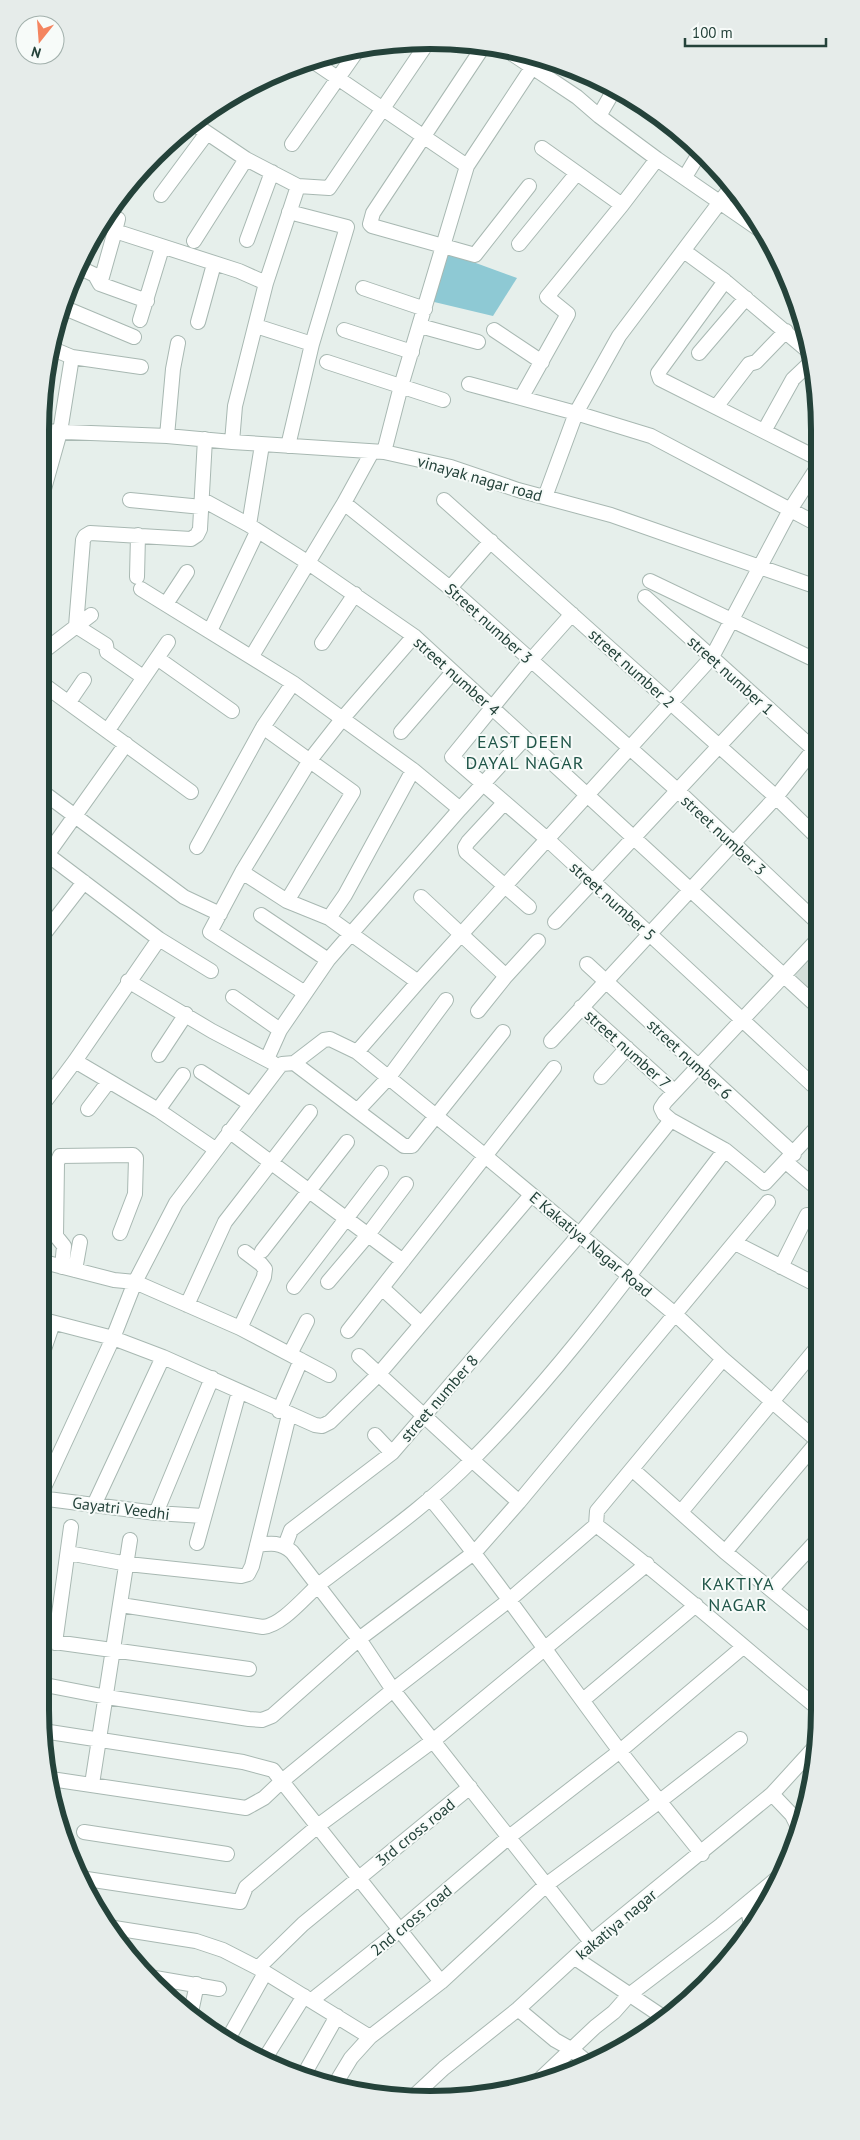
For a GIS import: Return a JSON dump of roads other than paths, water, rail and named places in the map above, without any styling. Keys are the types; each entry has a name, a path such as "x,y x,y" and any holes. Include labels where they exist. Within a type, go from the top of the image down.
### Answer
{"street":[{"path":"199,127 246,159 298,186 326,188 332,185 423,49"},
{"path":"481,52 373,213 370,224 442,247 475,255 529,186"},
{"path":"292,144 353,57"},
{"path":"252,656 307,562 378,452 412,352 467,166 535,64"},
{"path":"536,64 599,116 750,224"},
{"path":"319,65 426,136 467,166"},
{"path":"599,116 611,95"},
{"path":"161,195 207,133"},
{"path":"542,148 622,205"},
{"path":"685,177 697,157"},
{"path":"194,241 246,159"},
{"path":"521,398 568,314 567,311 546,296 622,205 657,159"},
{"path":"247,240 272,172"},
{"path":"518,244 577,173"},
{"path":"232,442 235,406 266,283 298,186"},
{"path":"545,497 576,413 619,336 728,192"},
{"path":"288,446 312,344 347,227 289,212"},
{"path":"100,284 118,219 114,217"},
{"path":"115,231 162,248 239,271 266,283"},
{"path":"140,320 162,248"},
{"path":"684,251 725,280 802,346"},
{"path":"198,322 214,264"},
{"path":"84,270 95,275 100,284 147,301"},
{"path":"725,280 658,372 660,378 811,455"},
{"path":"362,288 425,309"},
{"path":"699,353 746,298"},
{"path":"68,309 134,337"},
{"path":"256,326 312,344"},
{"path":"420,326 478,342"},
{"path":"344,330 412,352"},
{"path":"494,330 542,362"},
{"path":"716,407 749,364 756,362 786,331"},
{"path":"167,436 173,369 178,343"},
{"path":"57,352 72,357 141,368"},
{"path":"49,471 60,432 72,357"},
{"path":"327,362 444,400"},
{"path":"764,431 793,379 806,367"},
{"path":"469,384 576,413 651,436 811,521"},
{"name":"vinayak nagar road","path":"49,431 167,436 378,452 451,467 545,497 611,515 811,585"},
{"path":"76,626 85,536 90,533 191,539 197,535 200,529 205,439"},
{"path":"210,631 253,529 262,444"},
{"path":"357,1052 546,839 712,657 790,510 811,477"},
{"path":"130,500 202,503"},
{"name":"street number 2","path":"444,500 776,797 811,831"},
{"name":"street number 4","path":"202,503 253,529 307,562 414,636 811,1001"},
{"name":"Street number 3","path":"344,503 450,588 630,748"},
{"path":"138,535 139,583 166,604 252,656 343,718 413,770 460,809"},
{"path":"450,588 490,541"},
{"path":"166,604 187,572"},
{"path":"650,581 811,658"},
{"path":"322,643 355,594"},
{"name":"street number 1","path":"645,597 760,702 811,743"},
{"path":"492,708 572,614"},
{"path":"49,647 91,615"},
{"path":"76,626 106,645 107,652 143,677"},
{"path":"305,993 210,932 242,872 310,760 343,718 414,636"},
{"path":"108,730 168,642"},
{"path":"157,658 232,711"},
{"path":"401,732 452,672"},
{"path":"69,702 84,680"},
{"path":"197,847 263,727 293,683"},
{"path":"49,688 190,792"},
{"path":"555,922 760,702"},
{"name":"street number 5","path":"492,708 452,757 546,839 811,1084"},
{"path":"263,727 353,792 287,901"},
{"path":"267,1059 280,1030 328,960 525,738"},
{"path":"49,846 76,815 126,744"},
{"name":"street number 3","path":"630,748 811,916"},
{"path":"551,1041 605,980 776,797 811,753"},
{"path":"329,918 345,896 413,770"},
{"path":"49,796 184,897 220,914"},
{"path":"504,803 465,847 466,852 530,907"},
{"path":"49,856 159,939 211,971"},
{"path":"242,872 287,901 329,918 418,982"},
{"path":"49,927 84,882"},
{"path":"422,897 506,976"},
{"path":"261,915 328,960"},
{"path":"49,1096 159,939"},
{"path":"478,1010 538,942"},
{"path":"811,946 661,1108 664,1114 671,1120 725,1150 765,1183 811,1139"},
{"name":"street number 6","path":"587,964 698,1067 811,1181"},
{"path":"128,981 212,1031 279,1067"},
{"path":"233,997 280,1030"},
{"path":"358,1110 389,1077 446,1000"},
{"name":"street number 7","path":"581,1007 674,1092"},
{"path":"159,1055 186,1014"},
{"path":"49,1477 112,1338 135,1282 176,1203 215,1149 279,1067 284,1064 294,1063 404,1146 410,1147 503,1032"},
{"name":"E Kakatiya Nagar Road","path":"294,1063 324,1040 330,1039 357,1052 676,1315 723,1359 811,1434"},
{"path":"601,1077 627,1048"},
{"path":"75,1061 158,1110 215,1149"},
{"path":"348,1331 554,1068"},
{"path":"201,1072 250,1104"},
{"path":"158,1110 183,1075"},
{"path":"88,1109 109,1081"},
{"path":"188,1305 225,1222 310,1112"},
{"name":"street number 8","path":"286,1546 292,1530 392,1453 579,1235 671,1120"},
{"path":"229,1131 403,1262"},
{"path":"262,1251 347,1142"},
{"path":"121,1605 263,1627 271,1626 318,1585 430,1498 472,1460 569,1352 725,1150"},
{"path":"68,1268 64,1246 56,1236 57,1163 60,1156 134,1155 136,1158 135,1194 120,1233"},
{"path":"294,1287 381,1173"},
{"path":"328,1282 367,1236 406,1184"},
{"path":"49,1322 112,1338 163,1357 212,1378 284,1413 322,1426 330,1422 378,1375 531,1195"},
{"path":"49,1686 106,1697 262,1720 272,1716 359,1639 475,1552 676,1315 768,1202"},
{"path":"781,1267 807,1216"},
{"path":"68,1268 80,1242"},
{"path":"735,1243 811,1282"},
{"path":"240,1328 264,1277 265,1269 245,1252"},
{"path":"49,1263 114,1280 135,1282 240,1328 329,1374"},
{"path":"382,1288 421,1324"},
{"path":"68,1553 128,1564 241,1576 248,1574 257,1545 296,1357 307,1321"},
{"path":"359,1356 519,1502"},
{"path":"681,1512 811,1356"},
{"path":"94,1505 163,1357"},
{"path":"55,1780 246,1808 264,1798 393,1690 508,1601 596,1525 597,1511 723,1359"},
{"path":"156,1513 212,1378"},
{"path":"197,1543 239,1392"},
{"path":"375,1435 392,1453"},
{"path":"726,1552 811,1451"},
{"path":"632,1469 726,1552 811,1622"},
{"name":"Gayatri Veedhi","path":"49,1498 156,1513 203,1516"},
{"path":"430,1498 475,1552 508,1601 620,1751 702,1854"},
{"path":"596,1525 647,1564 811,1703"},
{"path":"55,1643 72,1527"},
{"path":"92,1784 101,1738 130,1540"},
{"path":"257,1545 274,1543 286,1546 359,1639 393,1690 591,1942"},
{"path":"772,1589 811,1547"},
{"path":"88,1879 240,1902 246,1887 319,1826 434,1740 647,1564"},
{"path":"583,1700 696,1605"},
{"path":"49,1642 249,1669"},
{"name":"2nd cross road","path":"267,2055 282,2028 308,1998 400,1930 509,1837 620,1751 743,1647"},
{"path":"50,1731 242,1762 273,1770 441,1982"},
{"path":"338,2080 351,2058 370,2037 441,1982 546,1885 740,1739"},
{"name":"kakatiya nagar","path":"421,2091 444,2068 518,2009 591,1942 702,1854 772,1794 808,1754"},
{"name":"3rd cross road","path":"229,2034 262,1970 303,1924 470,1787"},
{"path":"772,1794 795,1820"},
{"path":"84,1832 227,1854"},
{"path":"546,2073 571,2048 614,2012 629,1995 767,1888"},
{"path":"747,1904 750,1917"},
{"path":"118,1929 196,1941 223,1950 262,1970 370,2037"},
{"path":"575,1958 659,2014"},
{"path":"170,1987 197,1984 219,1989"},
{"path":"192,2007 197,1984"},
{"path":"518,2009 555,2040 571,2048 583,2059"},
{"path":"306,2071 337,2016"}],"water":[{"path":"443,251 517,278 493,316 430,301"}],"district":[{"name":"EAST DEEN DAYAL NAGAR","path":"525,752"},
{"name":"KAKTIYA NAGAR","path":"738,1594"}]}
